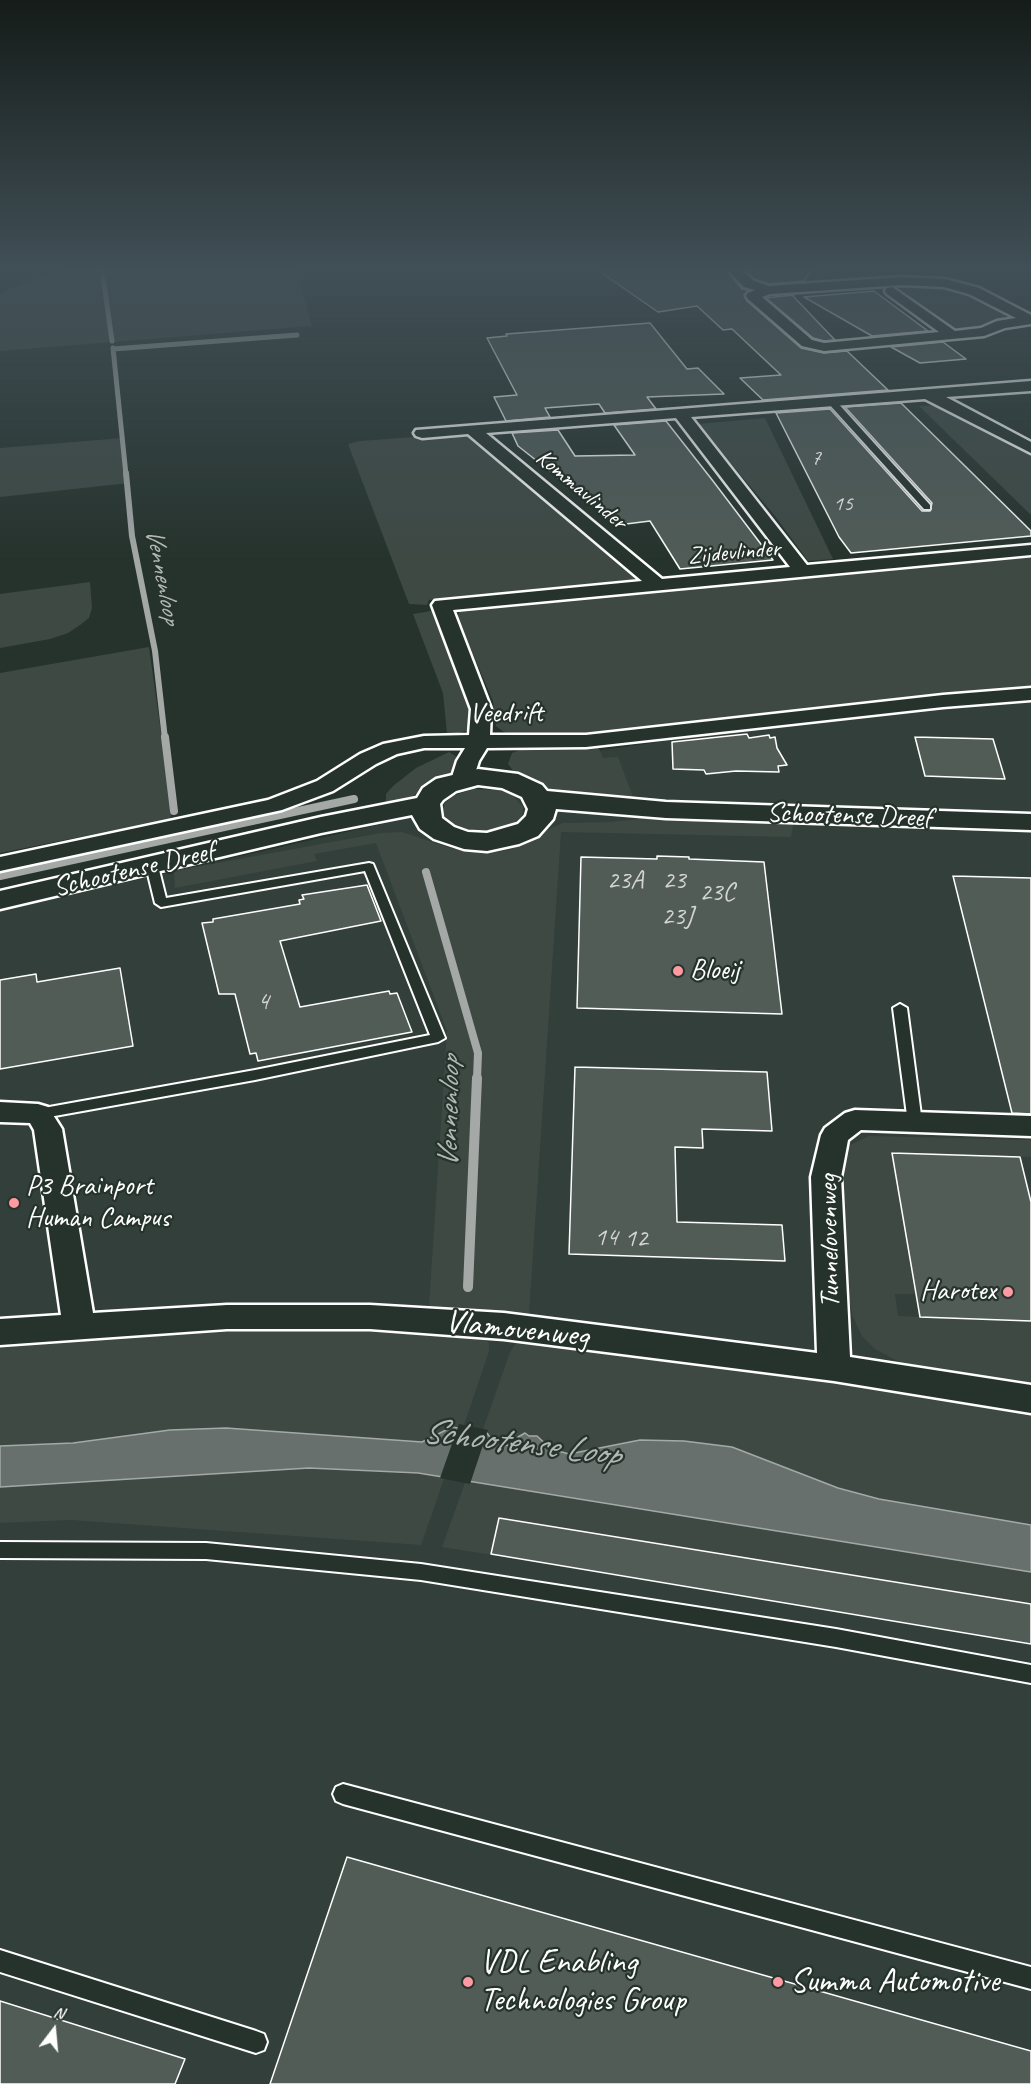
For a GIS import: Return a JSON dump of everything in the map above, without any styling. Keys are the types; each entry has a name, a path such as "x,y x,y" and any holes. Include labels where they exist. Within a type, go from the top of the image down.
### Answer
{"street":[{"path":"422,433 1031,386"},
{"path":"928,394 1031,448"},
{"path":"681,414 803,572"},
{"name":"Kommavlinder","path":"474,430 658,585"},
{"name":"Zijdevlinder","path":"479,744 481,709 442,605 1031,550"},
{"name":"Veedrift","path":"0,864 274,805 326,786 368,759 391,749 424,742 479,744 586,741 943,700 1031,694"},
{"path":"479,744 493,778"},
{"path":"462,780 468,761 479,744"},
{"path":"493,778 522,785 539,809 528,830 487,842 464,840 444,833 428,813 433,794 439,790 462,780 493,778"},
{"name":"Schootense Dreef","path":"539,809 666,810 1031,822"},
{"name":"Schootense Dreef","path":"0,900 269,839 428,813"},
{"path":"0,1112 38,1114 48,1129 79,1325"},
{"name":"Tunnelovenweg","path":"834,1368 826,1177 835,1134 855,1120 1031,1126"},
{"name":"Vlamovenweg","path":"0,1332 227,1317 370,1317 504,1326 834,1368 1031,1399"}],"lane":[{"path":"832,402 927,507"},
{"path":"38,1114 255,1075 438,1038 369,867 161,903 152,866"},
{"path":"900,1008 915,1123"},
{"path":"0,1550 206,1551 421,1572 836,1638 1031,1674"},
{"path":"343,1794 1031,1978"},
{"path":"0,1961 256,2042"}],"shaded area":[{"path":"941,405 1031,453 1031,515 919,406"},
{"path":"765,418 833,559 808,561 775,516 698,424"},
{"path":"457,434 471,438 637,574 637,579 429,600 427,605 409,604 348,444 360,441"},
{"path":"123,438 129,483 0,497 0,448"},
{"path":"1031,554 1031,689 974,692 608,734 518,736 504,732 496,726 493,701 457,617 460,611 469,607"},
{"path":"90,582 92,608 89,618 80,625 68,633 50,639 0,648 0,594"},
{"path":"437,610 477,708 472,729 450,736 447,733 443,693 413,614"},
{"path":"149,647 172,811 170,819 0,853 0,673"},
{"path":"1031,697 1031,2084 0,2084 0,911 474,803 525,761 920,705"},
{"path":"597,744 603,758 618,757 634,800 549,792 515,773 508,764 512,753 525,748"},
{"path":"449,752 460,759 458,770 404,802 386,806 386,794 393,786 416,768"},
{"path":"474,789 498,790 512,795 523,807 522,816 514,825 493,832 475,832 453,826 445,818 444,804 452,796"},
{"path":"648,818 794,821 791,837 561,832 528,1329 428,1321 447,1031 376,843 314,854 317,861 175,888 174,871 381,833 402,832 450,848 497,852 530,842 545,831 563,823 611,822"},
{"path":"869,1136 1031,1140 1031,1157 892,1153 916,1294 895,1294 898,1316 1031,1321 1031,1384 905,1365 875,1349 862,1336 853,1317 849,1299 836,1168 846,1147"},
{"path":"366,1328 480,1336 489,1343 489,1351 463,1428 452,1427 422,1442 226,1428 170,1430 73,1443 0,1446 0,1345 128,1334 250,1329"},
{"path":"523,1340 641,1353 1031,1411 1031,1525 879,1499 838,1488 732,1447 684,1441 640,1440 569,1454 551,1449 546,1443 521,1440 509,1447 495,1444 482,1432 510,1352 516,1343"},
{"path":"309,1468 445,1476 421,1545 71,1520 0,1523 0,1487"},
{"path":"466,1480 1031,1572 1031,1640 442,1547"}],"water":[{"name":"Schootense Loop","path":"452,1427 487,1433 495,1444 503,1446 515,1444 521,1440 518,1437 525,1433 529,1436 537,1436 551,1449 569,1454 640,1440 684,1441 732,1447 838,1488 879,1499 1031,1525 1031,1572 418,1473 309,1468 0,1487 0,1446 73,1443 170,1430 226,1428 422,1442"}],"pier":[{"path":"459,1424 488,1430 470,1484 440,1478"}],"building":[{"path":"502,366 685,366 687,369 698,368 724,394 647,397 656,409 605,413 599,404 545,408 550,417 506,421 494,397 517,395"},
{"path":"772,366 863,366 888,390 763,400 740,378 781,375"},
{"path":"901,403 1031,531 1031,536 851,553 839,537 776,413 830,409 922,511 930,511 932,503 845,407"},
{"path":"666,421 773,560 680,569 650,521 618,525 518,446 512,433 558,430 575,456 635,455 614,425"},
{"path":"747,734 749,738 769,735 770,738 775,737 777,748 787,765 778,766 779,772 736,771 706,774 704,770 673,769 672,742"},
{"path":"915,737 993,739 1005,779 925,776"},
{"name":"Bloeij","path":"657,856 764,862 782,1014 577,1008 581,857 657,859"},
{"path":"953,876 1031,878 1031,1114 1012,1113"},
{"path":"367,885 381,921 280,941 300,1007 389,991 390,994 397,993 412,1032 258,1061 256,1053 250,1054 235,994 219,994 202,923 213,922 213,919 300,904 299,900 304,899 302,895"},
{"path":"120,968 133,1046 0,1069 0,980 36,974 37,982"},
{"path":"575,1067 767,1072 772,1131 702,1129 703,1148 675,1147 677,1222 782,1225 785,1261 569,1254"},
{"path":"892,1153 1020,1157 1031,1202 1031,1321 920,1317"},
{"path":"499,1518 1031,1604 1031,1644 491,1554"},
{"path":"347,1857 1031,2051 1031,2084 270,2084"},
{"path":"0,2001 185,2059 175,2084 0,2084"}],"waterway":[{"name":"Vennenloop","path":"115,366 126,475"},
{"name":"Vennenloop","path":"126,473 132,536 155,651 165,739"},
{"name":"Vennenloop","path":"165,737 174,811"},
{"name":"Vennenloop","path":"178,837 354,799"},
{"name":"Vennenloop","path":"178,831 178,837"},
{"path":"0,876 178,837"},
{"name":"Vennenloop","path":"426,872 478,1053 477,1079"},
{"name":"Vennenloop","path":"468,1287 477,1078"}],"place":[{"name":"Bloeij","path":"678,971"},
{"name":"P3 Brainport Human Campus","path":"14,1203"},
{"name":"Harotex","path":"1008,1292"},
{"name":"VDL Enabling Technologies Group","path":"468,1982"},
{"name":"Summa Automotive","path":"778,1982"}]}
